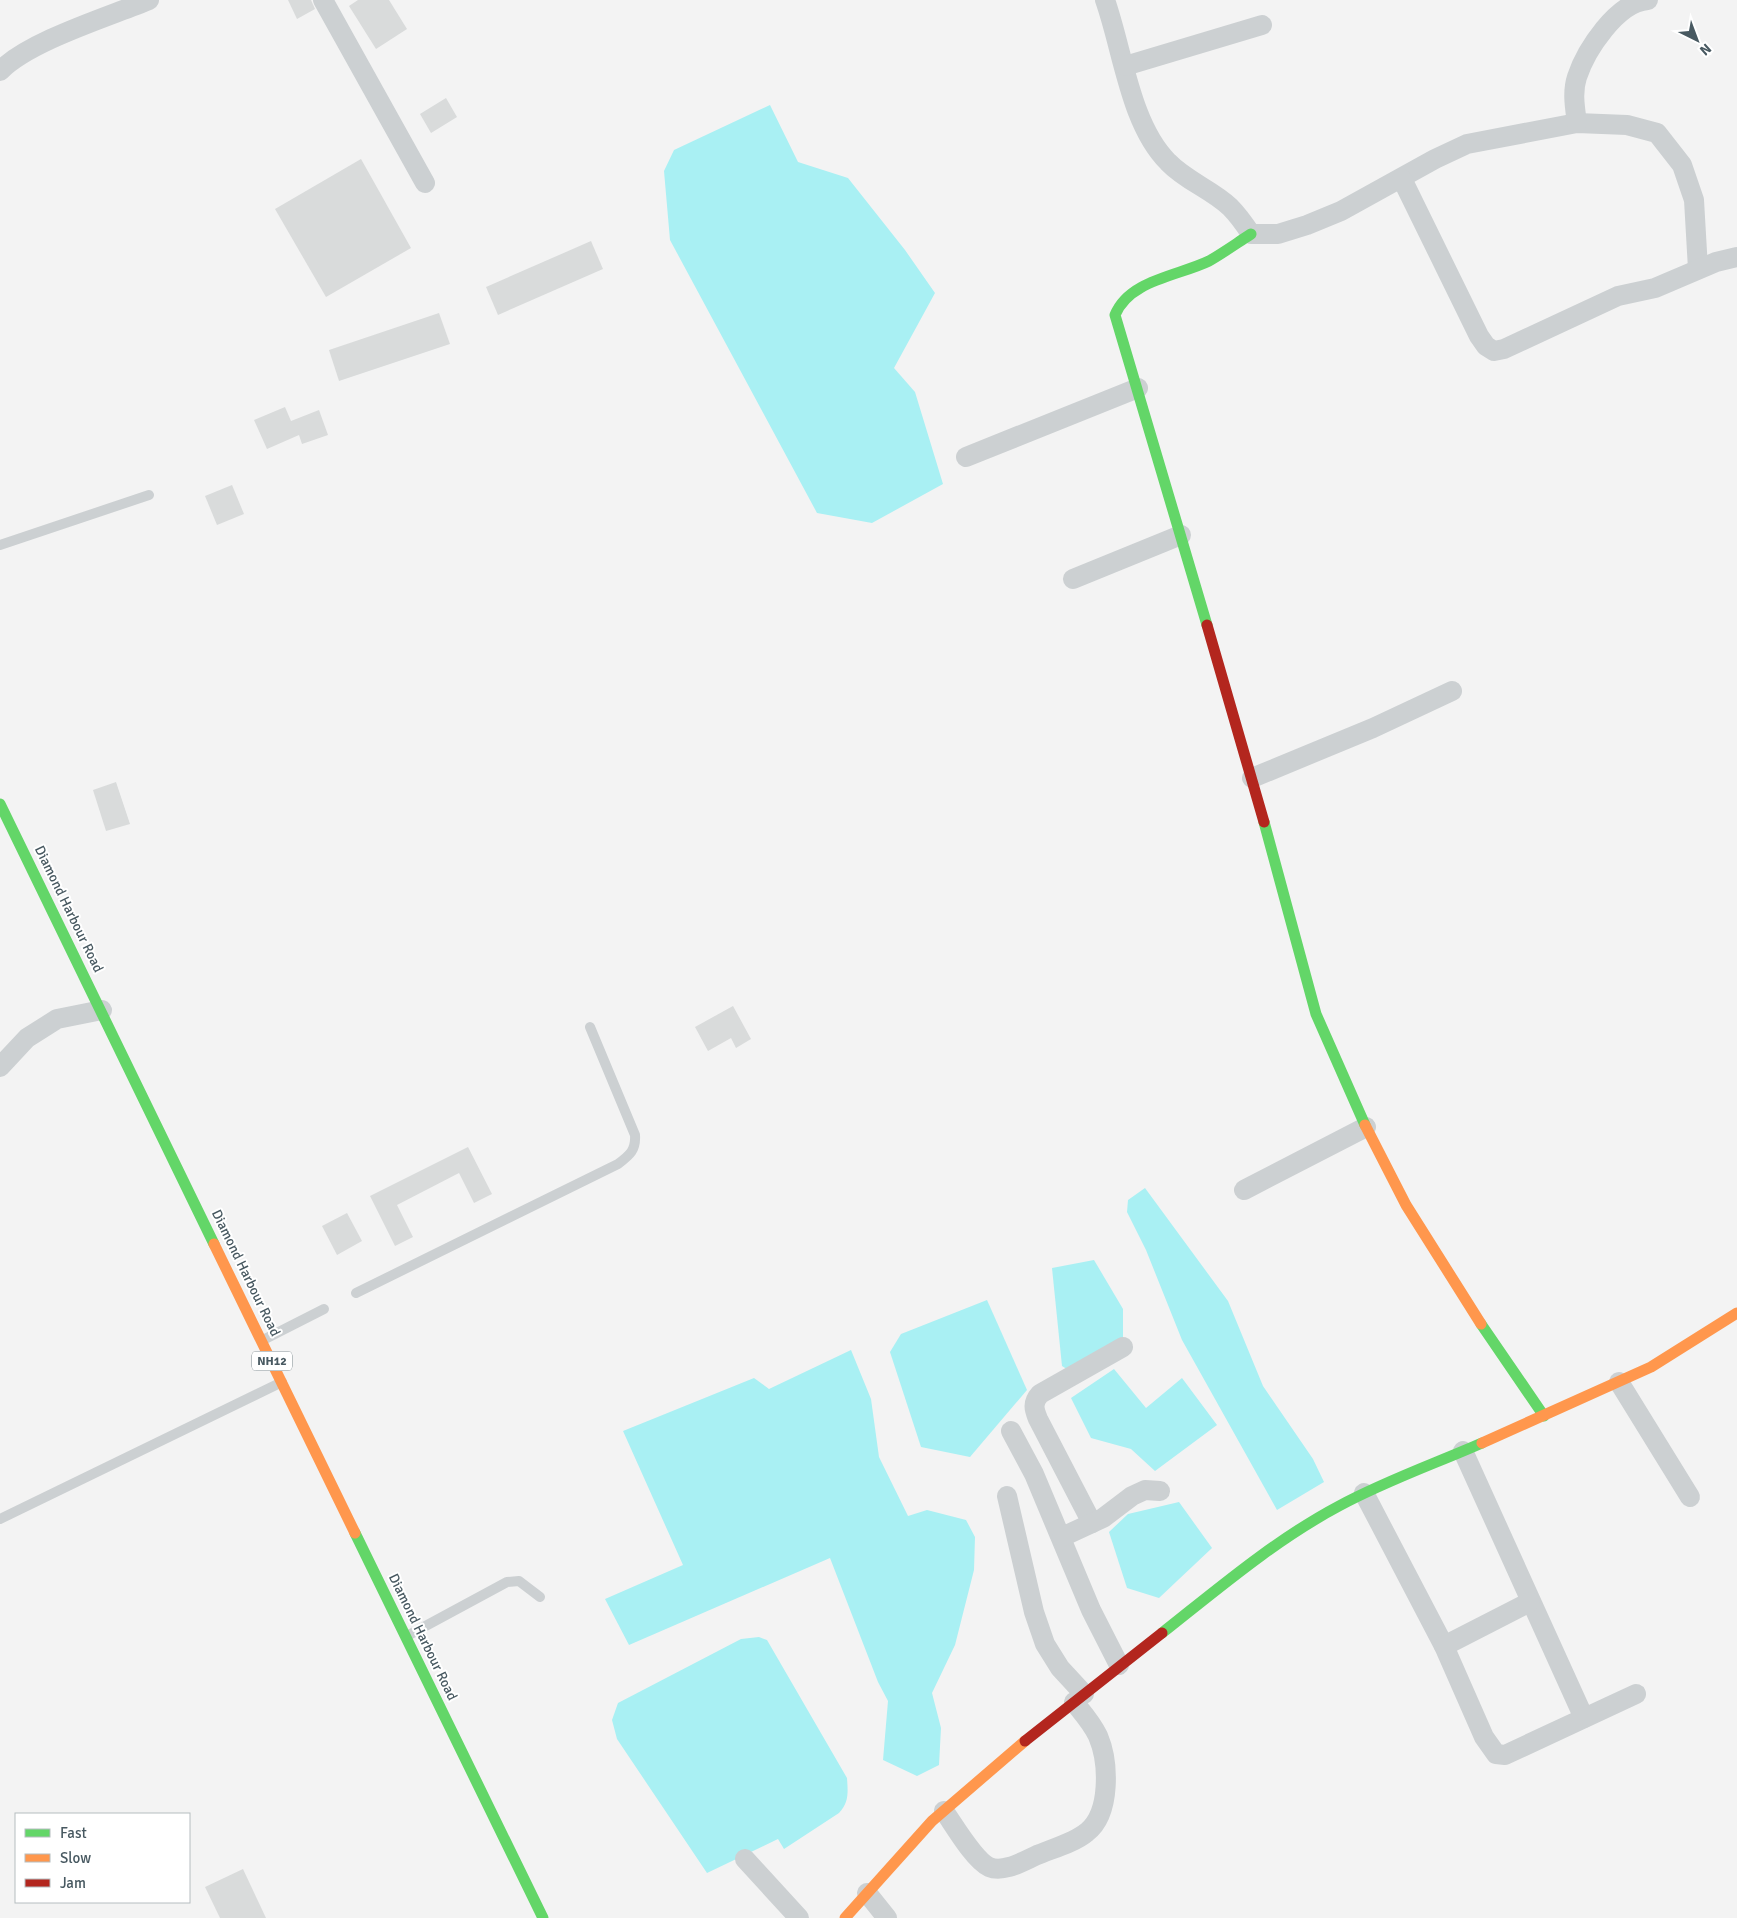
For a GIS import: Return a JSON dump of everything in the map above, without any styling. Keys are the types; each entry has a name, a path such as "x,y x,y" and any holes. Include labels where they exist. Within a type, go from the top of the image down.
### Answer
{"main road":[{"path":"1251,234 1208,261 1181,270 1130,294 1120,303 1115,315 1252,778 1316,1014 1352,1100 1411,1214 1473,1313 1544,1416"},
{"name":"Diamond Harbour Road","path":"0,804 102,1010 542,1918"},
{"path":"846,1918 944,1811 1119,1665 1273,1546 1338,1506 1408,1472 1463,1451 1544,1416 1651,1367 1736,1316"}],"street":[{"path":"0,71 10,61 34,47 149,0"},
{"path":"323,0 425,183"},
{"path":"1105,0 1136,110 1148,137 1168,162 1190,181 1231,208 1251,234 1278,234 1341,211 1402,179 1435,159 1467,144 1577,123 1642,127 1657,133 1682,165 1689,180 1694,200 1698,269"},
{"path":"1577,123 1574,94 1577,76 1598,36 1621,13 1638,2"},
{"path":"1125,66 1262,25"},
{"path":"1402,179 1480,336 1486,346 1494,352 1618,296 1655,288 1698,269 1737,257"},
{"path":"966,458 1138,388"},
{"path":"1072,579 1181,535"},
{"path":"1252,778 1373,728 1452,691"},
{"path":"0,1067 27,1038 58,1019 102,1010"},
{"path":"1244,1190 1366,1127"},
{"path":"1092,1523 1038,1419 1034,1409 1035,1400 1040,1394 1123,1347"},
{"path":"1620,1382 1690,1497"},
{"path":"1011,1432 1034,1474 1091,1610 1119,1665"},
{"path":"1463,1451 1584,1718"},
{"path":"1062,1537 1092,1523 1145,1490 1160,1491"},
{"path":"1364,1493 1444,1646 1484,1737 1496,1754 1505,1755 1636,1694"},
{"path":"944,1811 977,1856 987,1866 998,1870 1018,1864 1086,1833 1098,1821 1104,1805 1104,1755 1097,1734 1079,1698 1045,1644 1034,1612 1006,1496"},
{"path":"1444,1646 1530,1602"},
{"path":"745,1859 799,1918"},
{"path":"867,1893 887,1918"}],"lane":[{"path":"0,544 149,494"},
{"path":"356,1293 618,1164 630,1155 635,1145 635,1135 590,1027"},
{"path":"262,1340 324,1309"},
{"path":"0,1519 282,1381"},
{"path":"406,1636 507,1582 519,1581 540,1597"}],"water":[{"path":"770,105 798,162 848,178 905,250 935,293 894,368 915,392 943,484 872,523 817,513 670,240 664,171 674,150"},
{"path":"1145,1188 1228,1301 1263,1386 1313,1459 1324,1482 1277,1510 1182,1340 1146,1250 1127,1212 1128,1200"},
{"path":"1094,1260 1123,1309 1123,1345 1076,1375 1062,1366 1052,1268"},
{"path":"987,1300 1027,1390 970,1457 921,1447 890,1352 901,1334"},
{"path":"851,1350 871,1399 879,1457 908,1516 927,1510 966,1520 975,1537 974,1570 955,1645 932,1693 941,1728 939,1765 917,1776 883,1760 888,1701 878,1682 830,1558 629,1645 605,1599 683,1565 623,1431 754,1378 769,1389"},
{"path":"1114,1369 1146,1408 1182,1378 1217,1425 1155,1471 1131,1449 1091,1438 1071,1398"},
{"path":"1179,1502 1212,1548 1159,1598 1127,1588 1109,1532 1128,1514"},
{"path":"759,1637 767,1640 847,1778 847,1797 845,1805 839,1813 784,1849 778,1839 707,1873 617,1739 612,1720 618,1703 741,1639"}],"building":[{"path":"288,0 311,0 315,9 297,19"},
{"path":"358,0 389,0 407,29 376,49 349,6"},
{"path":"446,98 457,117 431,133 420,114"},
{"path":"361,159 411,248 326,297 275,209"},
{"path":"591,241 603,269 498,315 486,287"},
{"path":"439,313 450,344 339,381 329,350"},
{"path":"285,407 291,421 319,410 328,435 302,444 299,435 267,449 254,420"},
{"path":"232,485 244,514 217,525 205,496"},
{"path":"116,782 130,824 106,831 93,790"},
{"path":"733,1006 751,1039 736,1048 731,1038 708,1051 695,1027"},
{"path":"468,1147 492,1194 474,1203 459,1173 397,1205 413,1237 395,1246 370,1196"},
{"path":"347,1213 362,1241 337,1255 322,1226"},
{"path":"243,1869 266,1918 220,1918 205,1887"}],"traffic: fast":[{"path":"1207,625 1115,315 1122,303 1143,286 1209,261 1251,234"},
{"path":"0,804 214,1244"},
{"path":"1264,822 1316,1014 1365,1125"},
{"path":"1481,1324 1544,1416"},
{"path":"1162,1633 1248,1565 1315,1519 1374,1489 1482,1443"},
{"path":"355,1533 543,1918"}],"traffic: slow":[{"path":"1365,1125 1406,1205 1481,1324"},
{"path":"214,1244 355,1533"},
{"path":"1482,1443 1651,1367 1737,1313"},
{"path":"845,1918 932,1821 1025,1741"}],"traffic: jam":[{"path":"1207,625 1264,822"},
{"path":"1025,1741 1162,1633"}]}
